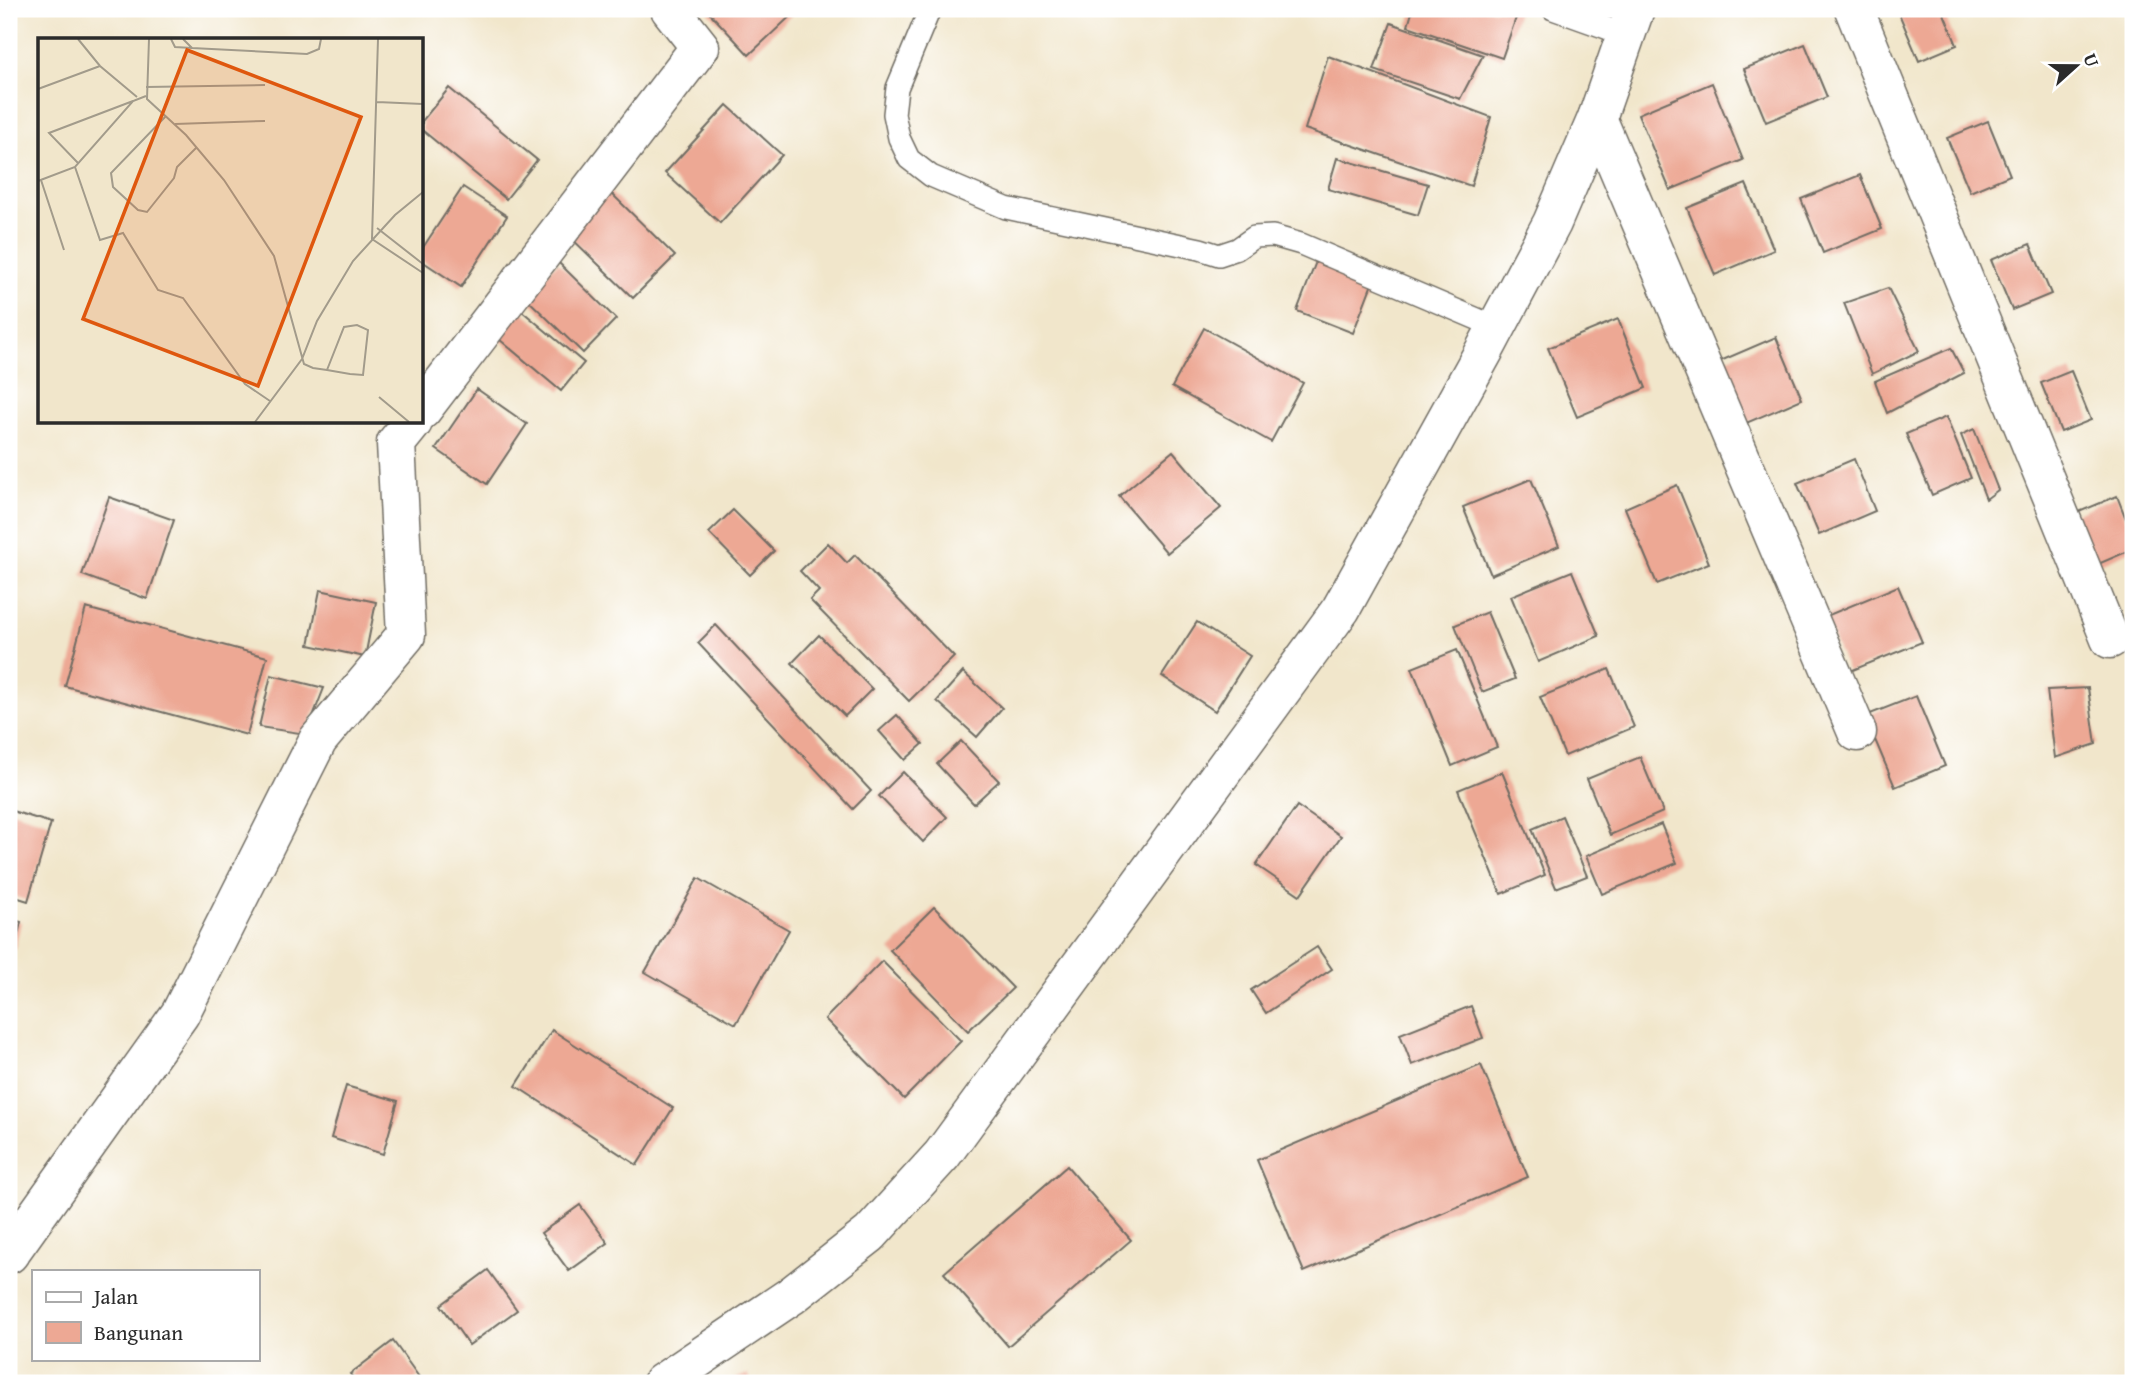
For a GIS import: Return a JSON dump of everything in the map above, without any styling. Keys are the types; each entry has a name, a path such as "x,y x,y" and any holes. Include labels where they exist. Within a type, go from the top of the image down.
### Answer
{"street":[{"path":"424,407 700,47 670,9"},
{"path":"1854,9 2110,639"},
{"path":"662,1383 791,1296 870,1234 942,1155 1341,610 1552,223 1597,118 1631,22"},
{"path":"1597,118 1857,732"},
{"path":"9,1254 180,1014 318,740 406,635 396,443 410,424"}],"lane":[{"path":"930,9 897,88 894,114 899,138 909,159 931,176 1006,208 1219,255 1237,249 1254,237 1273,236 1301,244 1496,327"},
{"path":"1553,9 1631,22"}],"building":[{"path":"706,9 798,9 749,55"},
{"path":"1413,9 1519,9 1502,58 1408,26"},
{"path":"1897,9 1942,9 1957,45 1919,61"},
{"path":"1391,23 1483,55 1460,99 1374,70"},
{"path":"1805,44 1827,97 1766,122 1744,69"},
{"path":"1328,56 1491,117 1471,186 1305,129"},
{"path":"1712,83 1743,160 1670,190 1638,114"},
{"path":"449,88 537,160 506,199 424,132 424,119"},
{"path":"727,105 782,155 720,223 665,173"},
{"path":"1988,121 2010,175 1970,192 1947,138"},
{"path":"1337,158 1428,184 1418,215 1328,189"},
{"path":"1860,175 1882,229 1823,253 1801,199"},
{"path":"1746,184 1774,250 1715,275 1687,208"},
{"path":"463,187 507,216 461,287 424,262 424,246"},
{"path":"606,188 675,256 633,298 564,231"},
{"path":"2030,244 2051,294 2012,310 1991,260"},
{"path":"1317,259 1373,281 1353,333 1297,311"},
{"path":"558,262 616,319 583,353 524,296"},
{"path":"1888,288 1919,351 1872,374 1844,303"},
{"path":"516,306 584,363 561,391 493,334"},
{"path":"1618,319 1646,388 1577,417 1548,348"},
{"path":"1204,328 1303,383 1271,442 1172,387"},
{"path":"1776,337 1802,399 1744,424 1718,362"},
{"path":"1951,348 1964,373 1887,413 1875,381"},
{"path":"2071,371 2091,420 2061,432 2041,383"},
{"path":"477,389 527,424 487,484 436,449"},
{"path":"1946,417 1971,478 1932,495 1906,434"},
{"path":"1974,429 1998,490 1986,499 1961,435"},
{"path":"1173,451 1221,508 1167,553 1119,496"},
{"path":"1854,459 1875,511 1819,535 1797,483"},
{"path":"1531,479 1559,546 1491,575 1463,507"},
{"path":"1677,485 1709,563 1657,584 1625,508"},
{"path":"2117,496 2133,537 2133,549 2096,565 2074,514"},
{"path":"109,497 174,520 147,599 82,575"},
{"path":"733,510 774,551 750,575 709,533"},
{"path":"828,543 847,563 855,555 954,657 909,701 810,600 819,591 800,571"},
{"path":"1572,571 1599,636 1538,662 1511,596"},
{"path":"1898,586 1922,642 1848,672 1824,617"},
{"path":"320,590 376,602 365,657 309,645"},
{"path":"86,608 267,657 247,735 65,686"},
{"path":"1487,612 1515,679 1482,692 1455,625"},
{"path":"1197,622 1250,656 1215,711 1162,676"},
{"path":"716,625 871,791 853,809 698,643"},
{"path":"819,635 872,689 845,716 792,663"},
{"path":"1457,650 1497,747 1452,766 1412,668"},
{"path":"1609,669 1634,727 1565,756 1540,697"},
{"path":"963,672 1002,708 977,737 937,701"},
{"path":"271,675 324,688 306,734 259,727"},
{"path":"2088,688 2096,744 2055,758 2047,690"},
{"path":"1916,696 1945,766 1895,787 1865,716"},
{"path":"897,715 923,744 905,760 879,731"},
{"path":"961,741 999,781 974,804 937,764"},
{"path":"1640,757 1663,812 1610,835 1587,779"},
{"path":"903,772 947,817 923,842 879,796"},
{"path":"1502,772 1545,875 1501,894 1458,790"},
{"path":"1297,806 1341,836 1300,895 1256,865"},
{"path":"9,810 51,823 28,901 9,895"},
{"path":"1562,816 1587,876 1556,888 1532,829"},
{"path":"1661,824 1677,863 1602,894 1586,856"},
{"path":"698,878 789,930 736,1024 645,972"},
{"path":"934,907 1013,988 968,1031 890,950"},
{"path":"9,919 21,922 10,968 9,968"},
{"path":"1317,947 1332,969 1266,1013 1251,990"},
{"path":"882,961 961,1041 904,1099 825,1019"},
{"path":"1471,1006 1483,1038 1412,1065 1400,1034"},
{"path":"552,1030 673,1108 637,1165 516,1086"},
{"path":"1481,1065 1528,1177 1304,1272 1257,1160"},
{"path":"346,1086 398,1101 383,1154 331,1138"},
{"path":"1067,1166 1131,1240 1008,1346 944,1273"},
{"path":"580,1205 608,1243 569,1271 541,1233"},
{"path":"488,1270 517,1310 469,1345 441,1305"},
{"path":"393,1341 419,1377 411,1383 357,1383 350,1374"},
{"path":"748,1374 752,1383 725,1383"}]}
